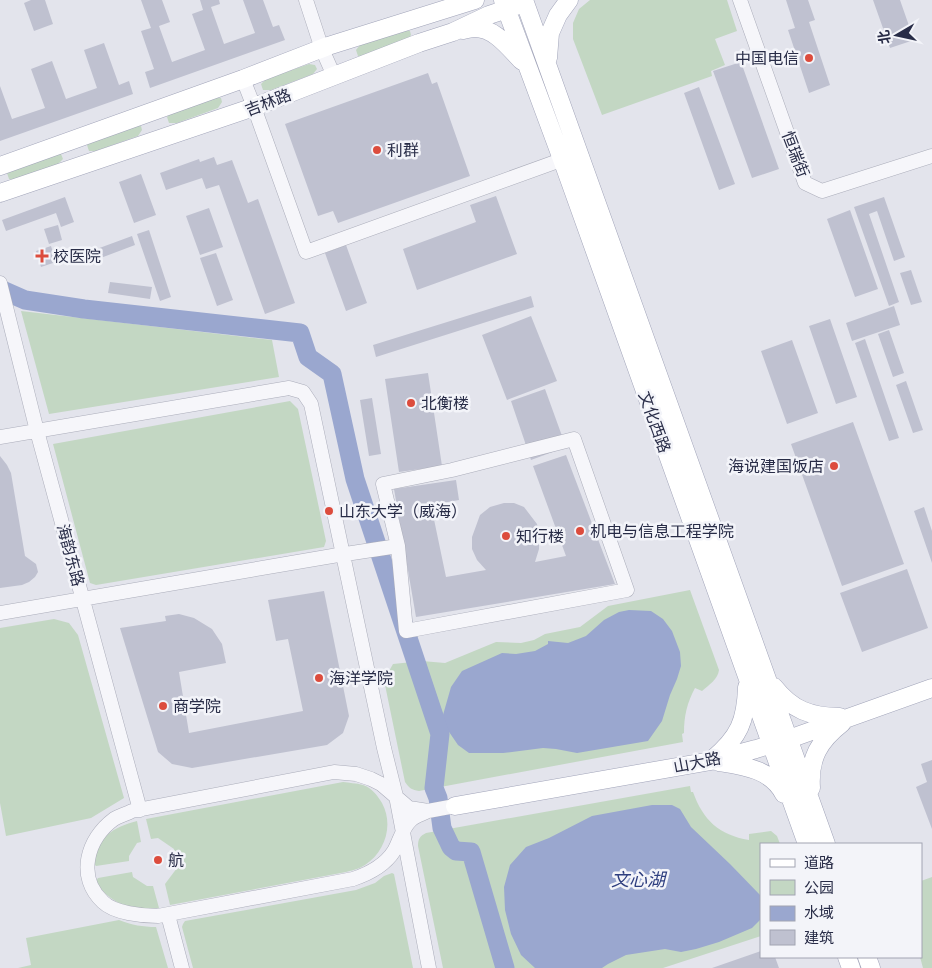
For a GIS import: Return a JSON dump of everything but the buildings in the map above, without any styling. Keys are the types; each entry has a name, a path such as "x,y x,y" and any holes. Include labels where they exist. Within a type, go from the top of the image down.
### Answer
{"main road":[{"name":"吉林路","path":"0,166 322,49 454,4 475,0"},
{"path":"547,63 550,33 558,15 569,0"},
{"name":"吉林路","path":"0,194 254,108 419,43 453,32 489,16 505,5 528,1"},
{"name":"文化西路","path":"528,1 547,63 826,843"},
{"name":"文化西路","path":"505,5 807,843"},
{"path":"453,32 476,28 492,32 528,69"},
{"path":"764,669 773,686 789,704 806,713 848,718"},
{"path":"711,760 725,749 744,719 748,679"},
{"name":"山大路","path":"454,806 711,760 789,739 932,688"},
{"path":"816,817 810,776 812,762 816,751 826,736 848,718"},
{"path":"711,760 753,768 772,778 782,790 798,820"}],"street":[{"path":"306,0 322,49 334,76"},
{"name":"恒瑞街","path":"740,0 805,183 822,191 932,156"},
{"path":"243,79 306,252 580,154"},
{"name":"海韵东路","path":"0,283 2,300 140,810"},
{"path":"0,437 289,388 303,392 311,404 341,554 396,796 429,968"},
{"path":"574,439 627,590 406,631 398,546 383,484 452,470 574,439"},
{"path":"0,613 341,554 398,546"},
{"path":"428,811 409,808 381,784 372,779 356,774 334,772 132,811 115,819 103,830 92,845 88,860 88,875 93,890 104,903 120,911 141,916 168,915 361,876 385,862 394,851 402,832 411,820 428,811 454,806"},
{"path":"381,784 394,801 399,816 394,851"},
{"path":"168,915 182,968"}],"green space":[{"path":"590,0 727,0 737,31 715,39 725,65 711,71 712,76 602,115 573,39 573,23 579,9"},
{"path":"403,30 410,31 411,35 407,41 365,56 358,56 356,50 360,45"},
{"path":"309,64 315,65 317,69 313,74 271,90 263,90 261,84 266,79"},
{"path":"214,97 221,98 222,102 218,108 177,123 169,123 167,117 171,112"},
{"path":"134,125 141,126 142,130 138,136 96,151 89,151 87,145 91,140"},
{"path":"54,153 61,154 63,159 58,164 17,180 9,179 7,173 11,168"},
{"path":"21,311 272,340 279,377 49,414"},
{"path":"290,401 298,409 326,541 324,547 96,585 90,583 53,444"},
{"path":"690,590 719,670 715,679 702,691 695,688 686,710 684,733 682,734 683,742 419,791 414,790 405,782 384,680 393,664 422,661 445,663 496,642 521,643 534,640 545,634 580,627 608,606"},
{"path":"54,619 69,623 78,635 124,798 91,818 6,836 0,803 0,628"},
{"path":"343,782 360,784 369,788 378,797 386,811 386,837 378,853 365,865 346,872 170,905 165,884 177,868 174,849 158,838 151,839 146,819"},
{"name":"文心湖","path":"690,786 691,792 693,792 702,811 721,830 738,838 749,840 749,834 771,831 777,836 780,843 760,843 760,936 663,968 443,968 418,846 422,835"},
{"path":"137,821 141,842 137,843 129,856 129,861 96,866 93,863 95,854 108,834 121,826"},
{"path":"132,872 133,877 147,886 153,886 159,908 140,909 123,905 108,896 95,882 98,878"},
{"path":"392,873 394,874 413,968 193,968 182,927 185,921 356,890 375,883"},
{"path":"932,877 932,968 923,968 920,958 922,958 922,881"},
{"path":"119,920 147,927 156,927 168,968 18,968 31,965 26,938"}],"water":[{"path":"629,610 651,611 663,619 672,631 680,652 681,666 662,721 648,741 577,753 543,748 503,753 469,753 458,745 445,726 443,715 451,687 462,671 502,653 516,654 535,651 548,644 548,641 568,643 586,636 604,620 619,612"},
{"name":"文心湖","path":"652,805 672,805 680,809 691,827 760,895 760,920 752,928 719,942 696,949 681,952 665,949 626,955 602,968 535,968 521,955 511,934 505,910 504,887 510,865 526,847 549,838 592,816"}],"waterway":[{"path":"0,289 25,300 84,309 300,333 308,357 332,374 355,479 440,734 434,788 438,798 442,828 451,847 456,851 471,852 505,968"}],"place":[{"name":"中国电信","path":"809,58"},
{"name":"利群","path":"377,150"},
{"name":"校医院","path":"42,256"},
{"name":"北衡楼","path":"411,403"},
{"name":"海说建国饭店","path":"834,466"},
{"name":"山东大学（威海）","path":"329,511"},
{"name":"机电与信息工程学院","path":"580,531"},
{"name":"知行楼","path":"506,536"},
{"name":"海洋学院","path":"319,678"},
{"name":"商学院","path":"163,706"},
{"name":"航","path":"158,860"}]}
